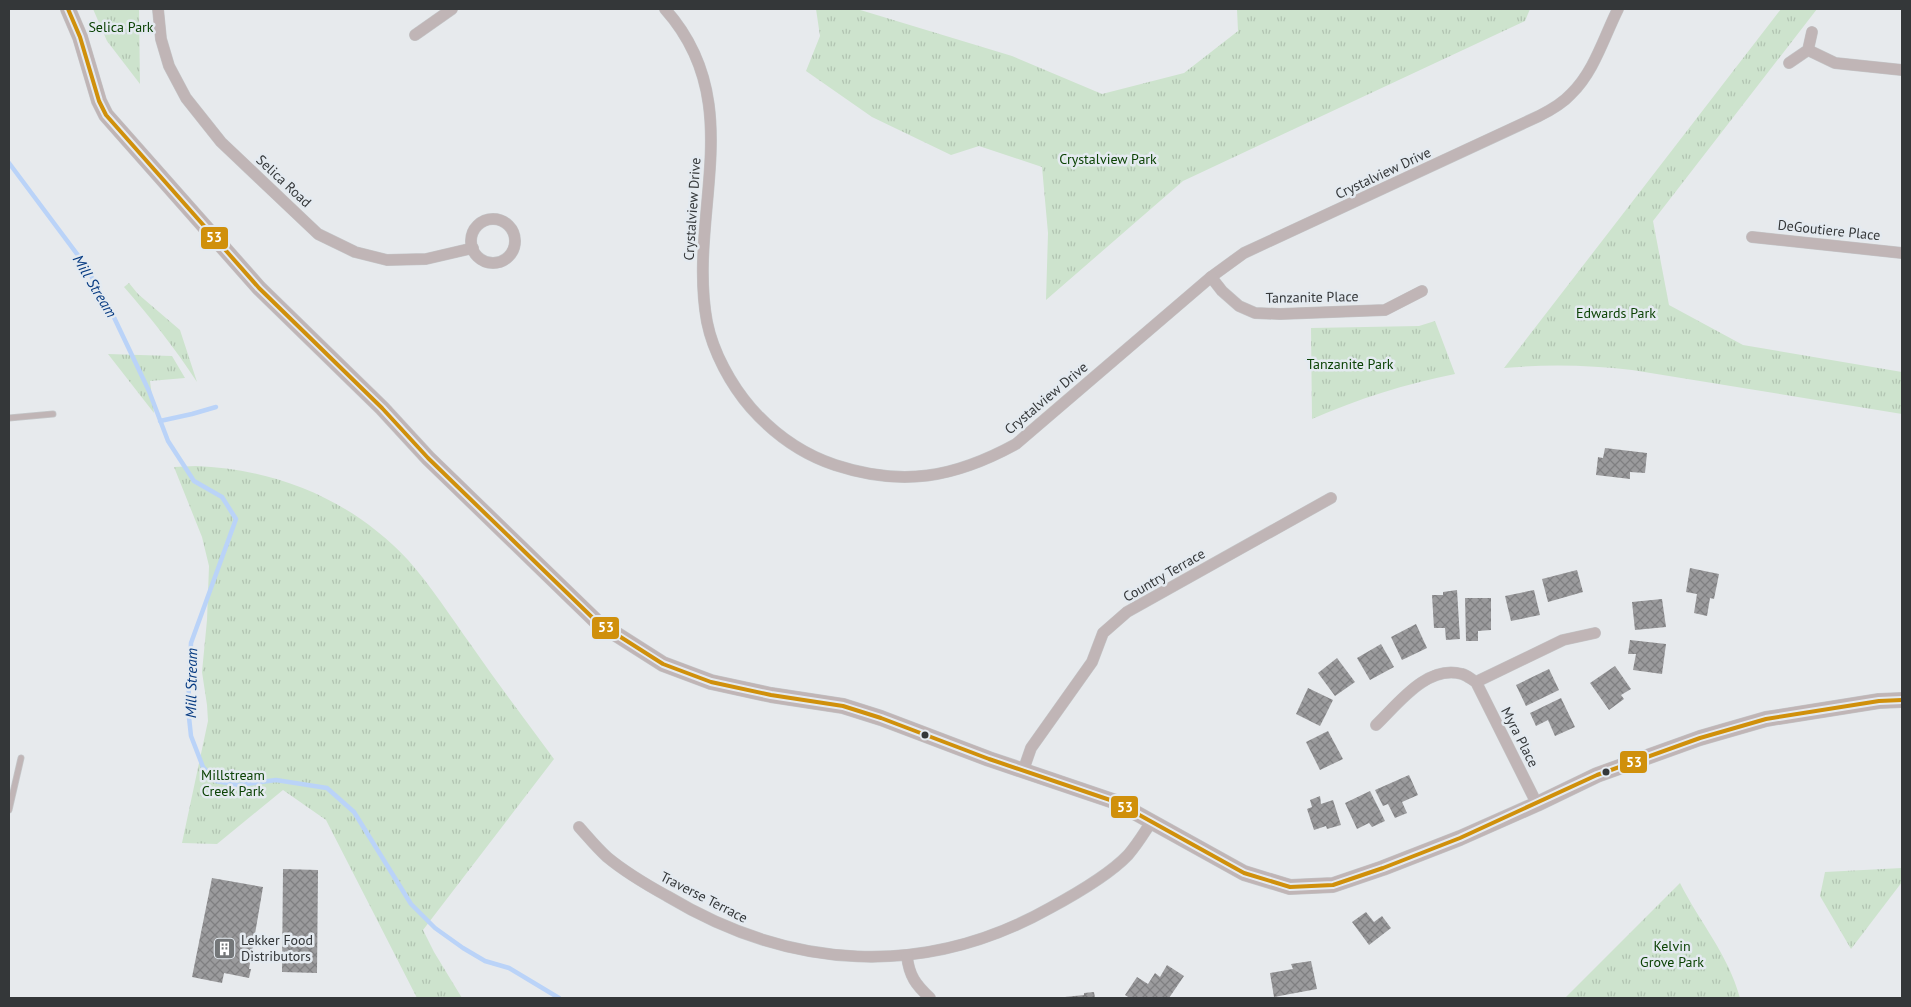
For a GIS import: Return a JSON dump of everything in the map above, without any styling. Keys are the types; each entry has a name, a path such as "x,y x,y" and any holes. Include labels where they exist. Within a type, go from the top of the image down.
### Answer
{"street":[{"path":"68,9 89,64 99,100 106,115 258,288 382,408 428,458 597,622 662,664 711,682 771,695 843,706 881,718 1023,771 1116,802 1244,873 1290,887 1333,885 1383,868 1452,841 1537,804 1597,775 1700,738 1775,718 1879,701 1902,700"},
{"name":"Selica Road","path":"158,9 161,39 170,66 186,98 221,142 318,234 355,252 387,260 426,259 473,248"},
{"path":"415,35 452,9"},
{"name":"Crystalview Drive","path":"665,9 676,20 698,60 710,102 711,147 703,278 707,323 722,365 741,397 764,423 787,441 820,460 856,472 888,477 928,476 955,471 987,460 1016,444 1211,277 1244,253 1539,116 1560,104 1572,94 1584,79 1618,9"},
{"path":"1789,63 1808,50 1812,32"},
{"path":"1808,50 1835,63 1902,70"},
{"name":"DeGoutiere Place","path":"1752,237 1902,252"},
{"name":"Tanzanite Place","path":"1211,277 1222,291 1239,306 1255,313 1280,314 1385,310 1422,291"},
{"name":"Country Terrace","path":"1023,771 1031,748 1092,662 1103,633 1127,612 1330,498"},
{"path":"1376,725 1422,682 1442,673 1463,674 1476,682 1564,640 1595,633"},
{"name":"Myra Place","path":"1476,682 1537,804"},
{"name":"Traverse Terrace","path":"579,827 607,857 648,885 721,926 756,939 802,950 846,956 907,956 965,943 1001,932 1040,914 1078,893 1127,856 1152,821"},
{"path":"907,956 908,969 918,987 930,998"}],"lane":[{"path":"9,418 52,414"},
{"path":"9,810 21,758"}],"green space":[{"name":"Selica Park","path":"93,9 139,9 140,84 107,41"},
{"name":"Crystalview Park","path":"816,9 857,9 1012,56 1102,94 1184,73 1238,31 1237,9 1530,9 1525,21 1183,181 1046,300 1048,233 1042,167 979,146 951,155 872,117 806,71 820,36"},
{"name":"Edwards Park","path":"1781,9 1817,9 1653,221 1669,305 1743,345 1902,372 1902,414 1632,370 1568,366 1504,368"},
{"path":"129,283 138,294 180,330 197,382 162,333 124,287"},
{"name":"Tanzanite Park","path":"1435,321 1455,374 1418,382 1382,393 1312,419 1311,328 1419,326"},
{"path":"108,354 172,356 185,378 150,381 154,413"},
{"name":"Millstream Creek Park","path":"174,467 226,468 284,481 338,505 363,520 408,560 425,580 554,759 423,930 462,998 417,998 326,820 283,790 217,844 182,843 208,721 202,672 207,620 209,566 202,537"},
{"path":"1902,868 1902,882 1851,949 1820,896 1825,872"},
{"name":"Kelvin Grove Park","path":"1680,883 1721,953 1735,982 1740,998 1565,998"}],"building":[{"path":"1605,448 1647,453 1645,473 1630,472 1630,479 1596,475 1598,457 1603,458"},
{"path":"1690,568 1719,574 1714,599 1710,598 1707,616 1694,613 1697,594 1686,592"},
{"path":"1577,570 1583,592 1548,602 1542,579"},
{"path":"1457,590 1460,639 1446,640 1445,628 1434,628 1432,595 1443,595 1443,592"},
{"path":"1534,590 1540,615 1511,621 1505,596"},
{"path":"1465,598 1491,598 1491,630 1478,631 1478,641 1466,641"},
{"path":"1662,599 1666,627 1635,630 1632,602"},
{"path":"1416,624 1427,648 1402,660 1391,637"},
{"path":"1630,640 1666,644 1662,674 1633,670 1636,654 1628,654"},
{"path":"1381,644 1394,667 1370,680 1357,658"},
{"path":"1337,658 1355,682 1335,696 1318,673"},
{"path":"1615,666 1631,689 1621,695 1624,699 1609,710 1590,683"},
{"path":"1549,669 1559,690 1526,706 1516,685"},
{"path":"1308,688 1333,700 1320,726 1296,714"},
{"path":"1561,698 1575,727 1555,736 1548,720 1536,726 1530,713"},
{"path":"1328,731 1343,759 1320,770 1306,742"},
{"path":"1409,775 1418,795 1402,802 1407,813 1395,818 1388,804 1383,806 1375,790"},
{"path":"1370,791 1385,821 1372,827 1369,823 1357,829 1345,803"},
{"path":"1320,796 1321,804 1333,800 1341,825 1327,829 1326,826 1314,830 1307,809 1312,807 1310,800"},
{"path":"283,869 318,870 317,973 282,972"},
{"name":"Lekker Food Distributors","path":"212,878 263,887 249,978 224,973 222,983 192,977"},
{"path":"1366,912 1374,922 1382,916 1391,928 1369,945 1352,922"},
{"path":"1311,961 1317,989 1274,997 1270,973 1293,969 1291,964"},
{"path":"1167,965 1184,976 1169,998 1130,998 1125,995 1137,977 1148,984 1155,973 1160,977"},
{"path":"1094,992 1095,998 1065,998 1084,995 1084,993"}],"waterway":[{"name":"Mill Stream","path":"9,163 83,262 110,309 149,391 168,441 194,481 222,497 236,519 191,643 188,708 191,736 203,767 216,781 238,785 276,780 327,788 354,812 411,904 435,928 485,961 509,968 559,998"},
{"path":"160,421 216,407"}],"transit line":[{"name":"53","path":"68,9 80,37 99,101 106,115 259,288 382,408 428,458 597,622 663,664 711,682 771,695 843,706 881,718 989,759 1116,802 1244,873 1290,887 1333,885 1383,868 1460,838 1597,775 1700,738 1766,719 1879,701 1902,700"}],"place":[{"name":"Lekker Food Distributors","path":"225,948"}]}
